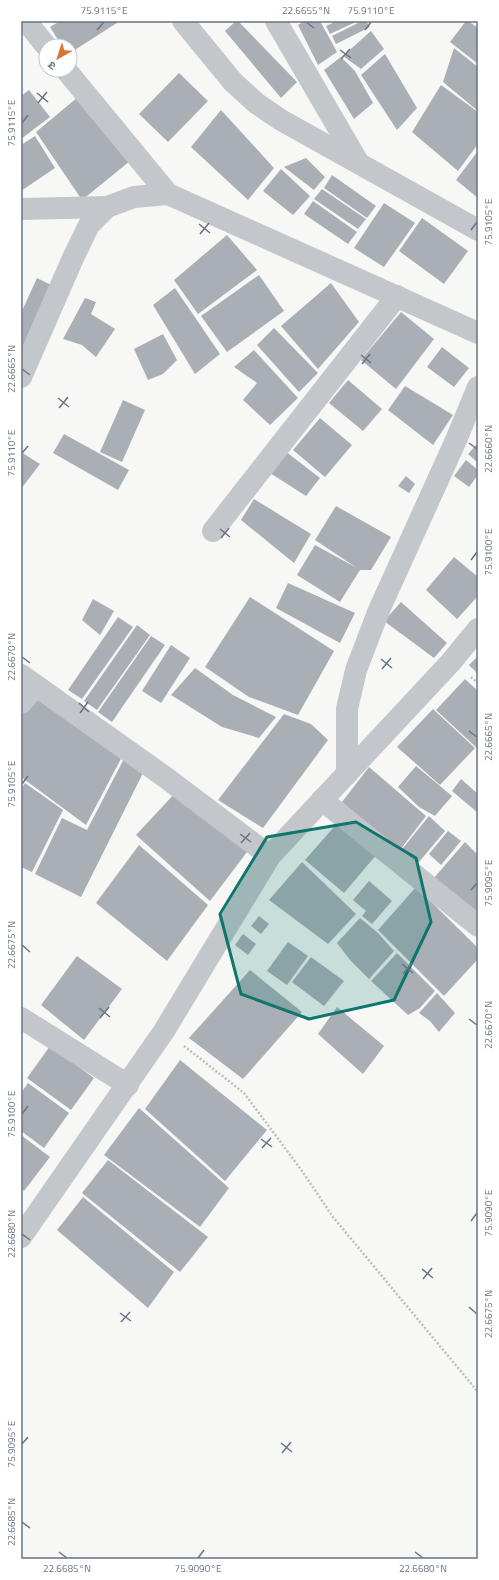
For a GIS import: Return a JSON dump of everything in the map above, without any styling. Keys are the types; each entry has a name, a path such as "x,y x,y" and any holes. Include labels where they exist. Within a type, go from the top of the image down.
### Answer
{"street":[{"path":"26,21 40,38"},
{"path":"183,21 233,82 256,103 281,120 478,230"},
{"path":"276,21 359,164"},
{"path":"73,78 168,194 478,333"},
{"path":"21,209 107,207 134,197 168,194"},
{"path":"21,377 89,225 107,207"},
{"path":"213,531 397,296"},
{"path":"347,774 347,709 356,670 379,610 456,440 478,386"},
{"path":"21,1237 128,1085 164,1031 270,856 450,662 478,629"},
{"path":"21,703 29,680 165,777 270,856"},
{"path":"322,800 478,926"},
{"path":"21,1018 128,1085"}],"path":[{"path":"164,1031 244,1093 302,1171 333,1217 478,1392"}],"highlighted area":[{"path":"356,822 416,858 431,922 394,1000 309,1019 241,994 220,914 267,837"}],"building":[{"path":"60,21 120,21 78,48 78,38 57,38 50,27"},
{"path":"236,21 238,21 297,82 281,98 225,31"},
{"path":"305,21 320,21 337,52 318,65 298,25"},
{"path":"337,21 358,21 330,34 326,26"},
{"path":"362,21 366,21 370,27 336,44 332,36"},
{"path":"466,21 478,28 478,64 450,42"},
{"path":"371,31 384,49 361,69 343,56"},
{"path":"454,48 478,67 478,111 443,82"},
{"path":"385,54 417,108 397,130 361,75"},
{"path":"341,57 355,71 373,103 354,119 324,70"},
{"path":"179,73 208,101 168,142 139,114"},
{"path":"441,85 478,112 478,144 458,171 412,132"},
{"path":"29,90 50,117 21,139 21,96"},
{"path":"78,97 130,161 82,200 36,132"},
{"path":"221,110 274,168 248,200 191,147"},
{"path":"35,136 55,168 21,191 21,145"},
{"path":"478,151 478,198 456,180"},
{"path":"306,158 325,177 314,190 284,167"},
{"path":"281,169 310,196 293,215 263,191"},
{"path":"332,175 376,206 367,218 324,188"},
{"path":"322,189 366,219 358,229 314,199"},
{"path":"313,201 357,232 348,244 304,214"},
{"path":"384,203 415,223 384,267 354,248"},
{"path":"422,218 468,251 444,284 399,251"},
{"path":"227,235 257,270 198,314 174,280"},
{"path":"259,275 284,311 227,352 201,316"},
{"path":"37,278 53,286 21,352 21,313"},
{"path":"331,283 359,322 318,369 281,326"},
{"path":"175,288 220,354 195,374 153,305"},
{"path":"85,298 96,302 91,314 115,329 96,357 82,345 63,339"},
{"path":"401,312 434,339 396,389 361,360"},
{"path":"274,328 318,373 299,392 257,345"},
{"path":"163,334 177,360 163,374 148,380 134,349"},
{"path":"442,347 469,368 454,387 427,367"},
{"path":"254,350 298,398 270,425 243,400 257,383 234,367"},
{"path":"348,380 382,409 363,431 329,403"},
{"path":"405,386 453,415 433,445 388,410"},
{"path":"123,400 145,410 122,462 100,452"},
{"path":"320,418 352,445 325,477 293,450"},
{"path":"64,434 129,470 118,490 53,453"},
{"path":"478,443 478,463 468,454"},
{"path":"285,451 320,478 306,496 270,473"},
{"path":"21,452 40,464 21,489"},
{"path":"466,460 478,470 478,475 469,487 454,476"},
{"path":"406,476 415,484 409,493 398,486"},
{"path":"254,499 311,534 294,563 241,520"},
{"path":"336,506 391,537 371,570 360,570 340,602 297,575 315,545 357,568 315,540"},
{"path":"454,557 478,577 478,596 457,619 426,590"},
{"path":"288,583 355,613 340,643 276,608"},
{"path":"250,597 334,651 298,715 249,697 205,667"},
{"path":"93,599 114,611 100,635 82,620"},
{"path":"401,602 447,643 434,658 384,621"},
{"path":"118,617 133,627 82,699 68,690"},
{"path":"137,625 150,635 97,710 84,701"},
{"path":"151,636 165,645 112,722 98,712"},
{"path":"171,645 190,658 161,703 142,691"},
{"path":"478,656 478,674 469,665"},
{"path":"195,668 233,695 276,717 259,738 222,727 171,695"},
{"path":"465,679 478,691 478,749 436,710"},
{"path":"34,695 124,753 86,825 21,777 21,713"},
{"path":"433,709 475,748 440,785 397,747"},
{"path":"284,714 311,724 328,740 263,828 218,800"},
{"path":"126,755 144,771 81,897 35,874 62,818 87,830"},
{"path":"416,766 452,796 435,816 419,807 398,787"},
{"path":"369,767 426,816 400,850 342,802"},
{"path":"461,779 478,794 478,813 452,791"},
{"path":"25,783 63,810 32,872 21,867 21,790"},
{"path":"177,791 247,852 210,901 136,835"},
{"path":"429,816 445,831 414,868 398,854"},
{"path":"340,820 378,853 344,893 305,860"},
{"path":"448,831 461,841 441,865 429,854"},
{"path":"465,842 478,855 478,918 434,878"},
{"path":"139,845 208,905 167,961 96,903"},
{"path":"302,862 356,914 328,944 269,900"},
{"path":"369,881 392,901 372,924 362,916 366,911 353,900"},
{"path":"416,887 478,948 478,959 444,996 378,930"},
{"path":"259,916 269,924 261,934 251,926"},
{"path":"360,918 378,933 394,951 369,979 350,960 337,943"},
{"path":"243,934 256,944 248,955 235,945"},
{"path":"288,942 308,956 287,985 267,971"},
{"path":"397,953 435,991 420,1008 408,1015 371,981"},
{"path":"77,956 122,989 84,1040 41,1005"},
{"path":"311,957 344,981 324,1006 292,982"},
{"path":"250,970 302,1012 243,1079 189,1038"},
{"path":"437,993 455,1013 439,1032 430,1021 419,1013"},
{"path":"337,1007 384,1046 363,1074 318,1034"},
{"path":"50,1046 94,1078 71,1110 27,1078"},
{"path":"180,1060 267,1130 225,1181 145,1109"},
{"path":"28,1083 69,1113 44,1148 21,1131 21,1093"},
{"path":"139,1108 229,1188 200,1227 104,1155"},
{"path":"21,1135 50,1157 24,1191 21,1188"},
{"path":"108,1160 208,1237 180,1272 82,1193"},
{"path":"83,1197 174,1272 148,1308 57,1230"}]}
